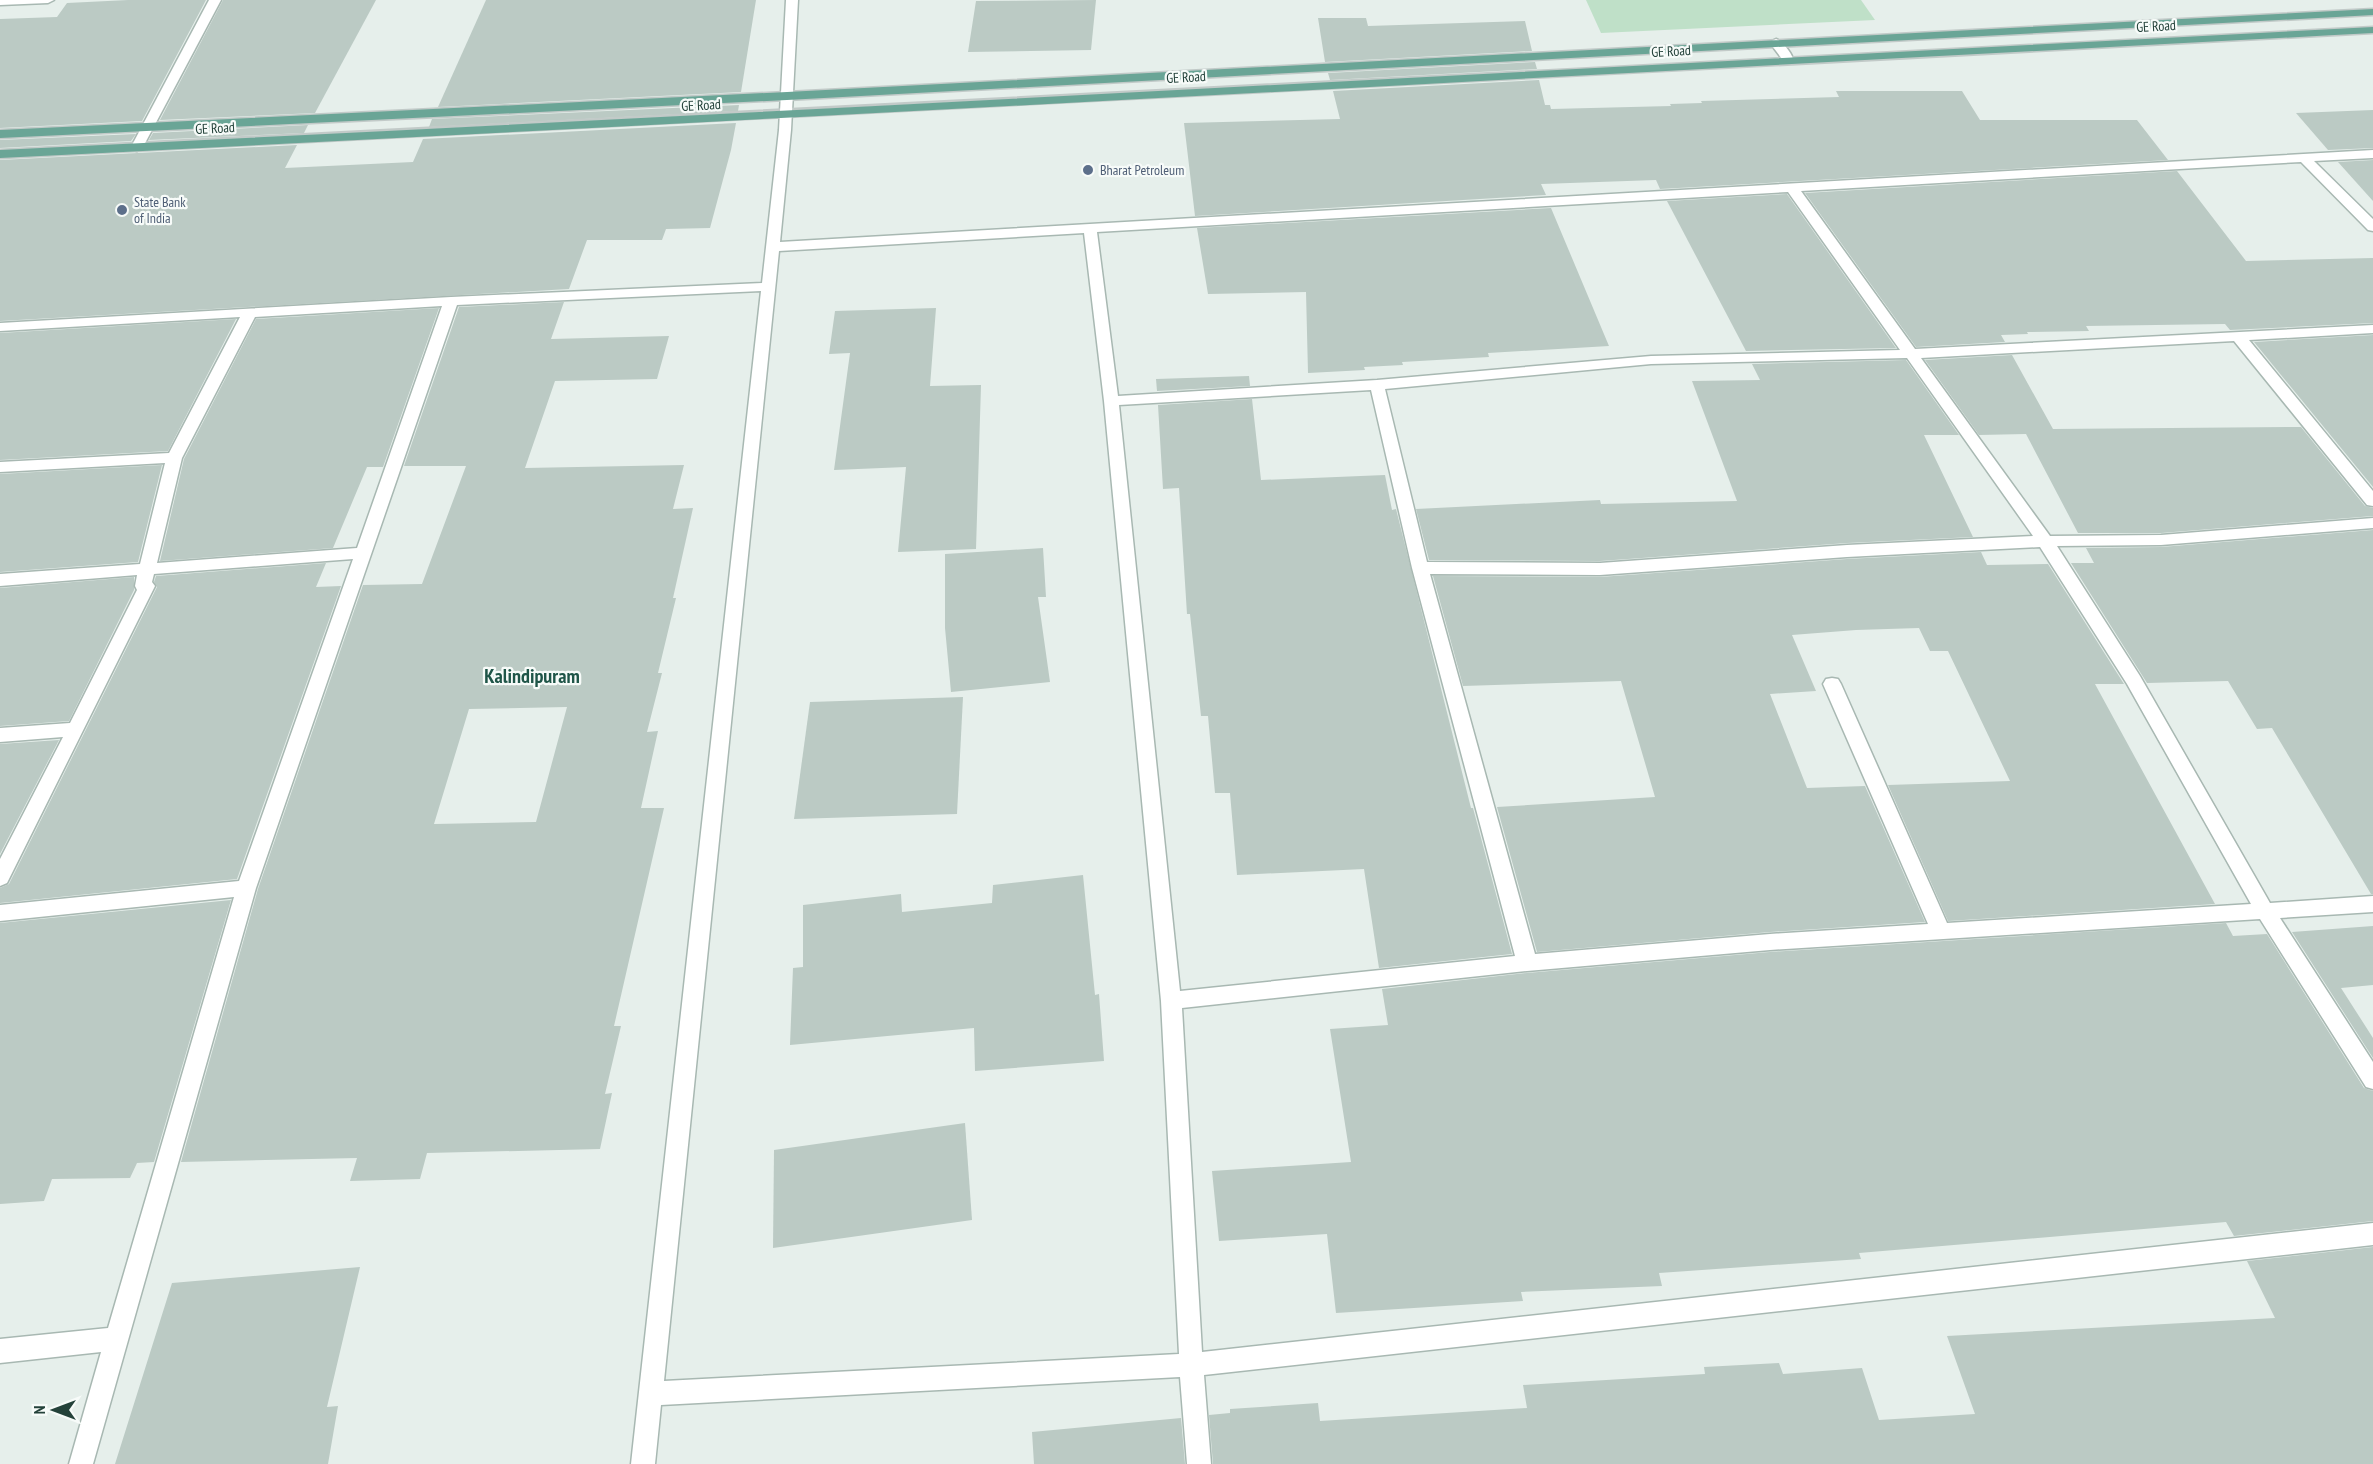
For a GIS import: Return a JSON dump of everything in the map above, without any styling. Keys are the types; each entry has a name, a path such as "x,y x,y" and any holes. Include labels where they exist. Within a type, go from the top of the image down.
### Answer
{"main road":[{"name":"GE Road","path":"0,134 787,96 2373,12"},
{"name":"GE Road","path":"0,154 786,116 1148,94 2373,30"}],"street":[{"path":"0,2 48,0"},
{"path":"137,147 215,0"},
{"path":"643,1464 786,116 792,0"},
{"path":"1776,43 1789,60"},
{"path":"772,247 2373,153"},
{"path":"2304,158 2373,227"},
{"path":"1791,187 2045,541 2134,680 2265,911 2373,1080"},
{"path":"1090,227 1111,401 1171,1001 1191,1365 1199,1464"},
{"path":"0,327 451,301 768,287"},
{"path":"81,1464 246,888 451,301"},
{"path":"0,878 147,586 142,586 174,458 249,314"},
{"path":"1111,401 1377,385 1651,360 1911,354 2373,328"},
{"path":"2238,336 2373,501"},
{"path":"1377,385 1420,568 1527,963"},
{"path":"0,467 174,458"},
{"path":"1420,568 1600,569 1847,551 2045,541 2161,540 2373,523"},
{"path":"0,580 363,553"},
{"path":"1832,684 1941,932"},
{"path":"0,735 76,729"},
{"path":"0,913 246,888"},
{"path":"1171,1001 1527,963 1770,942 2373,904"},
{"path":"650,1394 1191,1365 2373,1233"},
{"path":"0,1351 115,1339"}],"green space":[{"path":"1586,0 1861,0 1875,20 1601,33"}],"building":[{"path":"206,0 142,121 0,128 0,19 57,17 67,3"},
{"path":"223,0 376,0 315,113 160,120"},
{"path":"486,0 756,0 741,92 438,107"},
{"path":"1096,0 1091,50 968,52 976,1"},
{"path":"1318,18 1366,18 1368,26 1525,21 1532,51 1325,62"},
{"path":"1535,62 1537,69 1330,80 1328,73"},
{"path":"1539,80 1545,105 1550,105 1551,109 1671,106 1670,104 1702,103 1701,101 1839,97 1836,91 1962,91 1980,120 2137,120 2168,160 1660,189 1656,180 1541,184 1546,195 1195,216 1184,123 1340,119 1333,91"},
{"path":"739,105 738,111 429,127 432,119"},
{"path":"2373,110 2373,148 2328,150 2296,113"},
{"path":"736,123 710,228 666,229 662,240 587,240 569,289 0,321 0,160 297,145 285,168 413,162 423,139"},
{"path":"308,125 304,133 149,140 153,133"},
{"path":"136,134 131,141 0,148 0,140"},
{"path":"2373,160 2373,201 2338,162"},
{"path":"2177,171 2246,261 2373,258 2373,323 2230,330 2225,324 2086,326 2089,331 2027,332 2028,334 2001,335 2005,342 1916,347 1805,193"},
{"path":"1787,194 1896,348 1746,351 1667,201"},
{"path":"1551,208 1609,346 1488,353 1489,357 1402,362 1403,365 1364,367 1365,370 1308,373 1306,292 1208,294 1197,228"},
{"path":"564,302 551,339 669,336 657,379 555,381 525,468 684,465 673,509 693,508 673,598 676,598 658,673 662,673 647,732 658,731 641,808 664,808 614,1026 621,1026 605,1094 612,1093 600,1149 427,1153 420,1179 350,1181 357,1158 181,1162 258,889 363,585 422,584 466,466 404,466 459,307","holes":["567,707 536,822 434,824 469,709"]},
{"path":"439,308 383,467 367,467 333,548 160,561 184,459 256,319"},
{"path":"936,308 930,386 981,385 976,549 898,552 906,467 834,470 850,353 829,354 835,311"},
{"path":"236,319 168,451 0,460 0,333"},
{"path":"2373,335 2373,487 2254,342"},
{"path":"2012,355 2053,429 2301,427 2365,506 2373,508 2373,516 2161,533 2078,533 2026,434 1979,435 1925,360"},
{"path":"1906,360 1959,435 1924,435 1973,537 1847,543 1600,561 1429,560 1416,509 1600,500 1601,504 1737,501 1692,381 1760,380 1752,364"},
{"path":"1249,376 1250,386 1157,391 1156,379"},
{"path":"1252,399 1261,480 1385,475 1392,510 1396,509 1471,808 1473,808 1512,954 1379,968 1364,869 1237,875 1230,793 1215,793 1208,716 1201,716 1190,614 1187,614 1179,488 1163,489 1158,405"},
{"path":"162,465 138,562 0,572 0,474"},
{"path":"2373,530 2373,894 2371,894 2272,728 2257,729 2228,681 2147,683 2071,563 2094,563 2086,548 2161,547"},
{"path":"1043,548 1046,597 1038,597 1050,682 951,692 945,628 945,554"},
{"path":"1981,552 1987,565 2048,564 2124,684 2095,684 2215,904 1948,921 1888,785 2010,781 1948,651 1930,651 1919,628 1856,630 1792,635 1816,691 1770,694 1807,788 1865,786 1925,922 1770,932 1537,952 1497,807 1655,797 1621,681 1463,686 1433,576 1600,577"},
{"path":"326,563 316,587 341,586 237,879 0,903 0,888 9,884 157,587 154,582 156,576"},
{"path":"134,577 134,590 69,721 0,726 0,588"},
{"path":"963,697 957,814 794,819 810,702"},
{"path":"59,740 0,854 0,744"},
{"path":"1083,875 1095,995 1099,994 1104,1061 975,1071 974,1028 790,1045 793,968 803,967 803,905 901,894 902,912 992,903 993,885"},
{"path":"231,900 154,1162 137,1163 130,1178 52,1179 44,1201 0,1204 0,923"},
{"path":"2226,923 2233,936 2267,934 2364,1088 2373,1091 2373,1221 2234,1236 2226,1222 1859,1253 1861,1259 1659,1273 1662,1286 1521,1292 1523,1301 1336,1313 1327,1234 1219,1241 1212,1171 1351,1162 1330,1029 1388,1025 1382,989 1527,973 1770,952"},
{"path":"2373,926 2373,985 2341,988 2373,1038 2373,1058 2292,932"},
{"path":"965,1123 972,1220 773,1248 774,1150"},
{"path":"2373,1247 2373,1464 1213,1464 1209,1415 1230,1413 1230,1409 1318,1403 1320,1421 1527,1408 1523,1385 1705,1374 1704,1367 1779,1363 1783,1374 1862,1368 1879,1420 1975,1414 1947,1336 2275,1318 2247,1261"},
{"path":"360,1267 327,1407 338,1406 328,1464 115,1464 172,1283"},
{"path":"1181,1418 1185,1464 1034,1464 1032,1432"}],"place":[{"name":"Bharat Petroleum","path":"1088,170"},
{"name":"State Bank of India","path":"122,210"}],"district":[{"name":"Kalindipuram","path":"532,676"}]}
